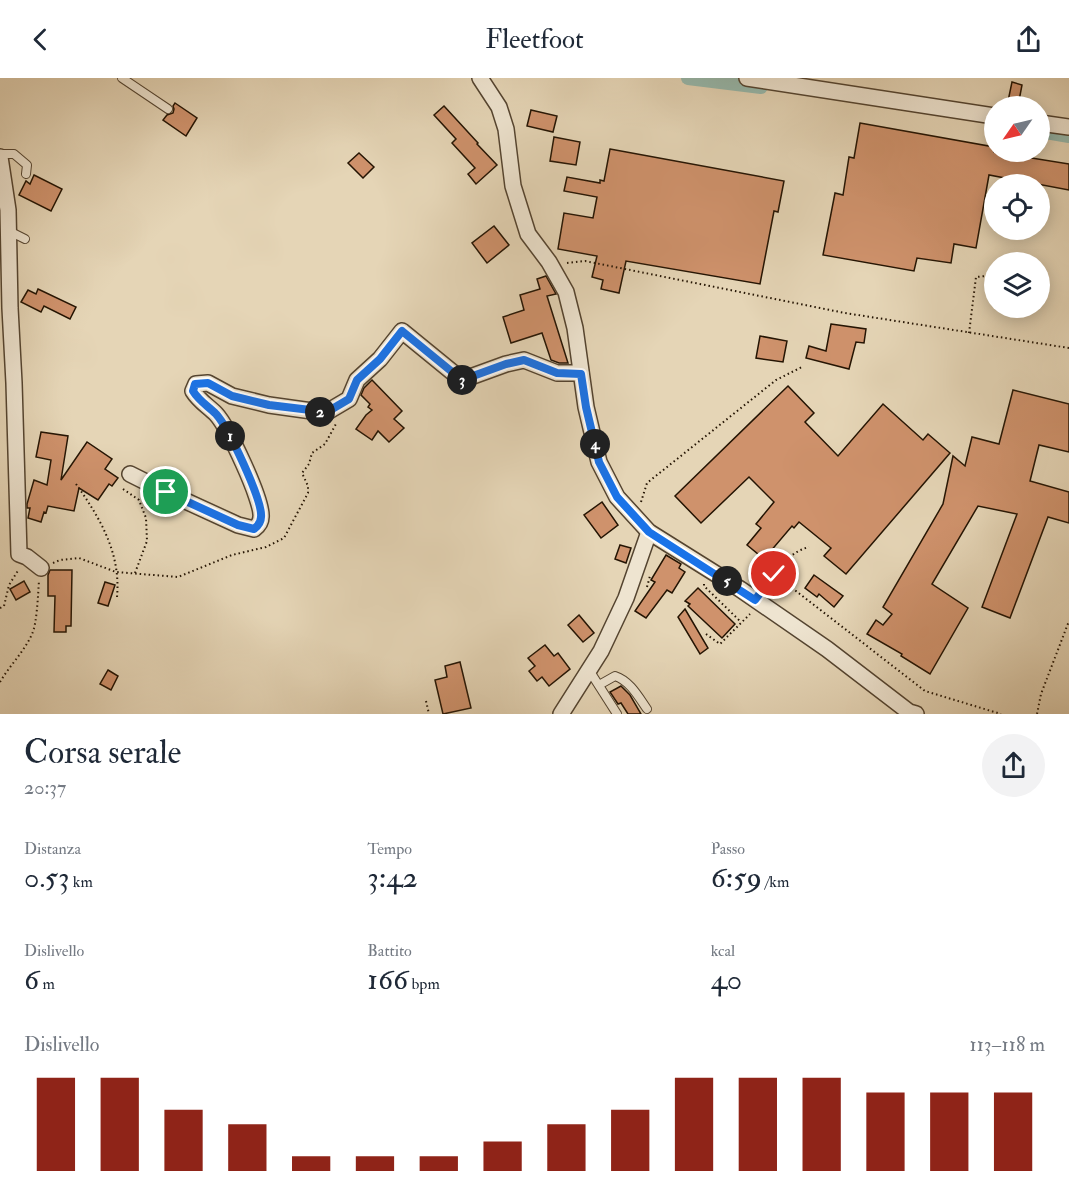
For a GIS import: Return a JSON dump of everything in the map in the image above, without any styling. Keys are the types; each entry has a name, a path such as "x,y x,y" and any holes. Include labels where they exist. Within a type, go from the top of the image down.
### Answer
{"street":[{"path":"480,78 499,107 506,129 513,186 528,234 552,267 566,292 575,328 586,407 599,462 617,497 649,532 827,649 909,712 916,714"},
{"path":"747,78 984,114"},
{"path":"1050,124 1069,127"},
{"path":"0,155 8,210 9,310 14,383 19,554 27,557 40,568"},
{"path":"130,474 238,525 254,529 259,525 262,516 254,488 236,445 217,415 198,399 193,391 195,384 208,383 232,396 269,405 327,412 349,399 357,380 380,359 402,331 462,380 524,360 557,373 581,374"},
{"path":"561,714 601,651 626,598 649,532"}],"lane":[{"path":"122,78 168,109"},
{"path":"0,155 15,154 27,165 26,174"},
{"path":"9,231 26,239"},
{"path":"589,669 617,714"},
{"path":"599,685 615,676 623,679 647,709"}],"path":[{"path":"552,267 585,261 845,313 1069,348"},
{"path":"969,333 976,277 984,276"},
{"path":"634,516 647,483 776,381 802,368"},
{"path":"76,484 96,513 110,542 118,580 117,597"},
{"path":"0,682 34,632 40,568 60,560 79,558 116,572 135,573 147,541 146,518 139,500 123,489"},
{"path":"706,634 720,644 754,609 755,600 786,559 800,549 809,547"},
{"path":"0,608 4,606 9,585 27,557"},
{"path":"703,566 704,586 742,623"},
{"path":"774,574 926,692 1001,714"},
{"path":"1037,714 1041,694 1069,621"},
{"path":"426,700 429,714"}],"building":[{"path":"1012,82 1022,85 1020,96 1009,96"},
{"path":"175,103 197,118 186,136 163,120 167,115 173,113"},
{"path":"444,106 497,165 476,184 468,174 475,168 452,143 456,139 434,115"},
{"path":"531,110 557,116 553,132 527,126"},
{"path":"860,123 984,145 984,162 1050,161 1069,164 1069,190 1050,186 1050,174 984,174 984,203 976,248 954,244 951,263 917,258 914,271 823,255 835,193 843,195 849,157 854,158"},
{"path":"554,137 580,142 576,165 550,161"},
{"path":"610,149 784,181 778,212 774,211 760,284 626,261 619,293 601,289 603,280 592,277 597,256 558,249 564,213 593,218 597,197 564,191 567,177 600,183 600,180 604,181"},
{"path":"359,153 374,167 363,178 348,163"},
{"path":"34,175 62,189 51,211 19,195 26,181 30,184"},
{"path":"494,226 509,245 487,263 472,243"},
{"path":"546,276 556,294 547,296 568,363 551,360 542,333 511,343 503,317 524,310 520,295 540,289 537,279"},
{"path":"38,289 76,307 70,319 44,306 41,312 21,302 28,290 36,294"},
{"path":"831,324 866,329 864,343 856,342 849,369 806,358 809,346 826,351"},
{"path":"760,336 787,341 783,362 756,358"},
{"path":"372,380 402,411 394,419 404,428 389,442 378,431 372,440 356,429 372,410 368,407 370,404 361,395"},
{"path":"788,386 814,413 805,422 838,456 883,404 923,440 928,434 950,453 846,574 824,556 831,548 799,522 794,528 792,526 764,559 747,545 761,528 756,524 774,502 749,477 701,523 675,496"},
{"path":"1013,390 1069,404 1069,452 1039,445 1030,481 1069,492 1069,523 1048,517 1010,618 982,607 1017,514 978,506 932,584 968,608 930,674 901,656 902,654 867,634 876,620 883,625 892,614 883,607 943,504 953,456 965,466 972,437 999,444"},
{"path":"41,432 68,436 61,480 87,442 112,459 105,469 118,478 112,486 109,484 98,500 79,488 74,511 48,506 41,522 28,518 30,508 27,508 27,504 34,480 47,485 51,460 36,457"},
{"path":"602,502 618,525 601,538 584,515"},
{"path":"620,545 631,548 626,563 615,559"},
{"path":"666,555 681,564 679,568 685,572 672,593 667,590 646,618 635,611 655,582 651,580"},
{"path":"50,570 72,570 71,626 66,626 66,632 54,632 55,596 48,596"},
{"path":"814,575 843,596 834,607 819,594 817,597 805,588"},
{"path":"24,581 30,592 16,600 10,589"},
{"path":"105,582 115,585 108,606 98,603"},
{"path":"698,588 735,624 722,638 685,601"},
{"path":"685,609 708,648 700,654 678,617"},
{"path":"579,615 594,633 583,642 568,625"},
{"path":"545,645 554,656 558,653 570,669 549,686 542,677 537,681 529,671 535,666 528,658"},
{"path":"460,662 471,708 443,714 435,680 447,677 445,666"},
{"path":"108,670 118,676 111,690 100,684"},
{"path":"621,686 630,695 641,714 628,714 621,703 618,704 610,692"}],"waterway":[{"path":"688,78 761,87"},
{"path":"1050,133 1069,136"}],"route":[{"path":"166,492 238,525 254,529 259,525 262,516 254,488 236,445 217,415 198,399 193,391 195,384 208,383 232,396 269,405 327,412 349,399 357,380 380,359 402,331 462,380 524,360 557,373 581,374 599,462 617,497 649,532 755,600 774,574"}]}
